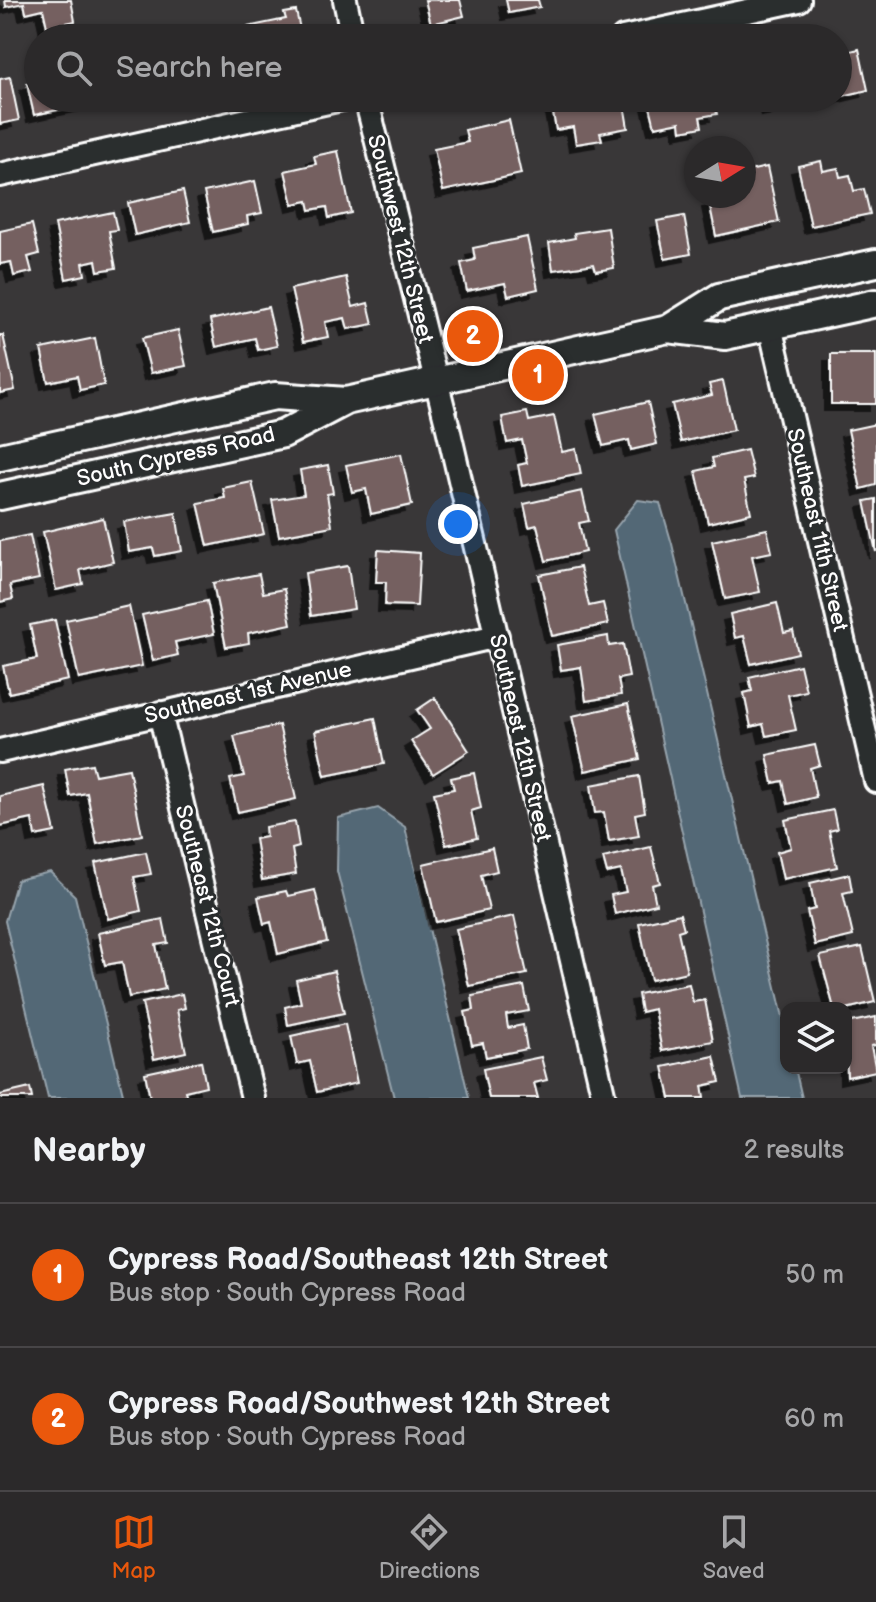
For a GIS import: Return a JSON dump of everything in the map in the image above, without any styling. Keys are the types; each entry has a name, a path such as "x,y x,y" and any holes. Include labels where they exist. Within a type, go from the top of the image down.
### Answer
{"street":[{"path":"345,0 350,24"},
{"path":"688,24 799,0"},
{"path":"0,175 283,112"},
{"name":"Southwest 12th Street","path":"369,112 435,379"},
{"name":"South Cypress Road","path":"668,329 719,297 876,263"},
{"name":"South Cypress Road","path":"0,496 283,434 346,401 435,379 668,329 725,336 876,303"},
{"name":"Southeast 11th Street","path":"770,326 876,781"},
{"name":"Southeast 12th Street","path":"435,379 604,1098"},
{"name":"South Cypress Road","path":"0,457 275,396 346,401"},
{"name":"Southeast 1st Avenue","path":"0,751 497,636"},
{"name":"Southeast 12th Court","path":"160,713 253,1098"}],"water":[{"path":"638,500 660,503 780,1004 780,1074 796,1074 802,1098 742,1098 614,530"},
{"path":"378,808 405,827 469,1098 394,1098 337,871 338,818"},
{"path":"50,872 75,896 124,1098 48,1098 5,921 17,880"}],"building":[{"path":"5,0 71,0 75,21 46,24 43,9 26,13 24,3 6,7"},
{"path":"425,0 460,0 464,16 431,24"},
{"path":"506,0 538,0 540,7 509,13"},
{"path":"296,11 299,24 262,24 286,19 284,13"},
{"path":"859,49 868,90 852,94 852,51"},
{"path":"10,77 19,120 0,124 0,79"},
{"path":"553,112 625,112 628,128 600,133 602,140 576,144 573,127 556,130"},
{"path":"651,112 717,114 700,117 702,127 681,131 680,122 655,127"},
{"path":"509,120 521,174 443,191 434,149 468,142 465,130"},
{"path":"338,151 351,213 329,218 327,207 310,210 308,201 293,204 285,171 316,164 314,156"},
{"path":"821,161 823,171 838,168 840,177 850,175 854,191 864,189 870,214 811,226 798,166"},
{"path":"767,167 779,222 716,236 710,208 756,208 756,169"},
{"path":"255,181 262,213 247,216 248,224 213,232 204,192"},
{"path":"183,191 190,222 135,235 128,203"},
{"path":"113,212 117,230 109,231 116,268 98,271 96,260 83,263 85,275 66,279 55,224"},
{"path":"684,216 691,254 665,259 657,221"},
{"path":"32,224 39,254 28,257 32,272 14,276 11,262 0,264 0,231"},
{"path":"608,228 614,268 596,271 594,264 553,270 549,243 575,238 574,233"},
{"path":"527,237 538,289 508,296 505,283 467,291 461,263 475,260 473,248"},
{"path":"346,277 353,307 368,303 373,324 348,329 345,318 325,322 328,337 303,342 291,289"},
{"path":"268,307 277,346 258,350 255,338 216,347 210,320"},
{"path":"178,330 186,366 151,373 142,338"},
{"path":"0,335 3,335 15,390 0,393"},
{"path":"95,338 104,385 80,390 77,376 48,382 41,349"},
{"path":"831,354 876,354 876,404 831,404"},
{"path":"723,381 734,430 681,442 672,404 712,395 709,384"},
{"path":"648,402 657,444 631,450 629,440 603,446 595,414"},
{"path":"527,412 529,421 554,416 562,452 576,449 581,474 522,486 518,465 527,463 522,440 507,443 502,417"},
{"path":"876,424 876,485 861,489 848,430"},
{"path":"747,450 754,478 744,480 751,513 708,523 696,471 714,467 712,458"},
{"path":"401,454 412,505 371,514 366,489 352,492 346,465"},
{"path":"328,465 333,493 327,494 332,526 279,536 272,500 304,495 300,470"},
{"path":"252,482 264,534 208,546 198,503 225,498 223,488"},
{"path":"582,491 589,521 579,523 585,552 546,561 537,525 529,527 524,504"},
{"path":"876,499 876,552 865,501"},
{"path":"176,513 182,551 155,556 153,548 129,552 124,522"},
{"path":"103,518 113,562 80,570 83,584 56,590 43,532"},
{"path":"767,529 772,552 752,556 760,592 725,599 712,541"},
{"path":"30,535 39,579 10,585 13,599 0,602 0,541"},
{"path":"378,550 420,553 417,606 385,605 386,582 376,582"},
{"path":"348,566 354,609 311,616 305,573"},
{"path":"580,567 589,606 603,603 608,624 552,636 539,575"},
{"path":"259,574 263,593 284,589 291,624 248,633 249,643 226,647 213,583"},
{"path":"207,601 214,634 175,642 178,655 153,661 142,615"},
{"path":"777,603 784,633 793,631 798,653 751,664 744,636 735,638 730,614"},
{"path":"129,606 142,666 79,679 66,620"},
{"path":"55,620 68,680 9,693 3,666 37,659 30,625"},
{"path":"608,636 609,646 623,644 629,677 618,679 621,695 586,701 581,667 561,670 557,645"},
{"path":"800,665 806,691 788,695 796,730 766,736 763,724 751,727 744,693 752,691 749,677"},
{"path":"435,698 469,751 433,774 411,741 430,729 417,710"},
{"path":"628,704 640,759 585,771 572,716"},
{"path":"375,718 384,764 325,776 315,731"},
{"path":"279,725 296,799 238,812 230,779 244,776 234,736"},
{"path":"815,745 820,765 810,768 816,797 788,804 783,781 773,783 767,755"},
{"path":"92,764 95,775 129,769 142,835 97,844 87,793 70,796 65,769"},
{"path":"474,773 481,808 471,811 477,838 446,845 434,793 454,789 451,778"},
{"path":"639,776 645,812 635,814 639,836 609,841 604,812 595,813 591,785"},
{"path":"44,786 55,832 35,836 32,819 0,826 0,796"},
{"path":"833,810 837,829 829,831 837,867 783,879 777,852 791,848 785,820"},
{"path":"295,822 299,847 292,849 296,874 262,880 255,839 266,837 265,827"},
{"path":"651,847 660,883 652,885 656,904 615,914 611,895 626,892 621,870 607,873 603,858"},
{"path":"492,848 497,871 481,875 489,910 436,922 423,864"},
{"path":"146,852 151,874 134,877 141,911 108,919 95,863"},
{"path":"849,874 852,891 843,893 853,936 815,945 807,911 815,909 810,883"},
{"path":"315,890 327,942 278,954 271,922 264,924 258,897 286,891 288,896"},
{"path":"680,914 684,929 678,931 687,972 651,980 639,923"},
{"path":"514,916 527,974 469,986 456,929"},
{"path":"163,919 168,943 156,945 165,989 129,997 122,962 105,965 98,933"},
{"path":"862,947 875,1002 852,1008 852,1002 832,1002 820,956"},
{"path":"334,971 344,1013 288,1025 285,1007 301,1003 296,980"},
{"path":"689,984 693,1002 705,1000 713,1041 662,1051 654,1009 641,1012 638,994"},
{"path":"524,986 529,1011 506,1015 508,1028 523,1025 527,1049 486,1057 483,1043 472,1045 465,1012 474,1010 472,996"},
{"path":"182,994 185,1008 177,1010 186,1052 154,1059 142,1003"},
{"path":"876,1017 876,1045 871,1046 876,1071 847,1077 847,1074 852,1074 852,1022"},
{"path":"345,1024 357,1083 317,1092 310,1061 297,1064 291,1036"},
{"path":"714,1056 720,1082 702,1086 704,1098 670,1098 663,1067"},
{"path":"541,1057 547,1080 534,1083 538,1098 489,1098 483,1069"},
{"path":"201,1061 206,1086 185,1091 187,1098 150,1098 145,1073"},
{"path":"30,1088 32,1098 0,1098 0,1095"}],"place":[{"name":"Cypress Road/Southwest 12th Street","path":"473,336"},
{"name":"Cypress Road/Southeast 12th Street","path":"538,375"}]}
